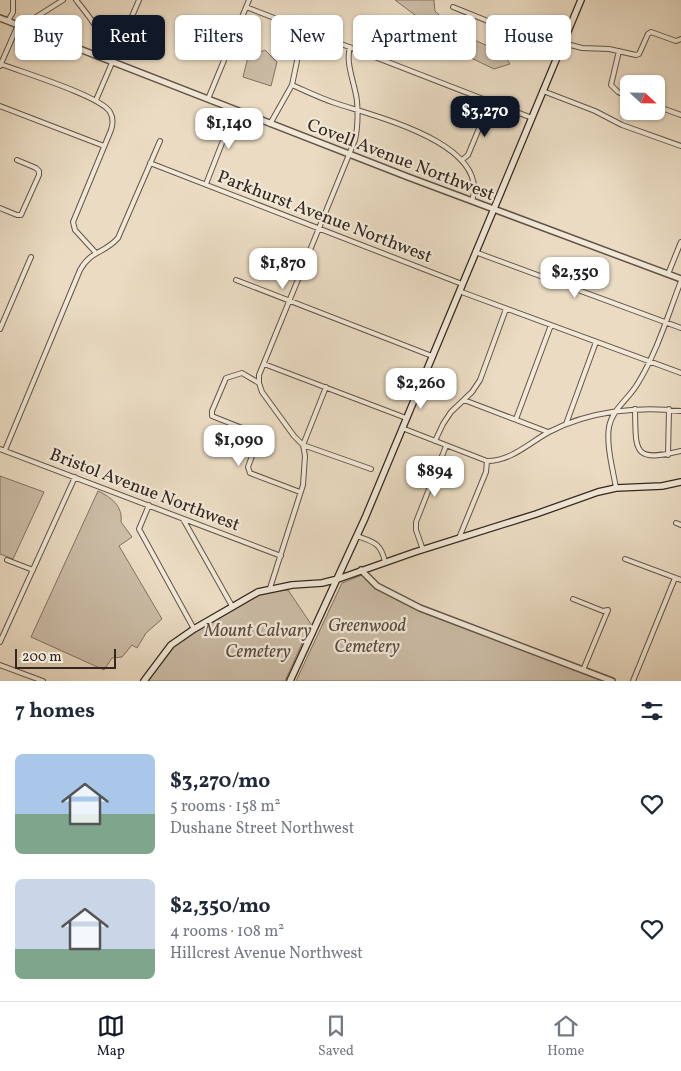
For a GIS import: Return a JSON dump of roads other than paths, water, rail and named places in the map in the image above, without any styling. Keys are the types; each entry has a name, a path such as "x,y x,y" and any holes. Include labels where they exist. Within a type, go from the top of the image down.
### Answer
{"main road":[{"path":"571,25 581,0"},
{"path":"290,681 357,536 557,60"},
{"path":"144,681 167,649 194,629 253,594 270,588 322,583 338,579 598,492 616,488 662,486 681,482"}],"street":[{"path":"8,21 13,12 13,0"},
{"path":"40,15 63,0"},
{"path":"76,0 92,22"},
{"path":"133,15 139,0"},
{"path":"208,99 249,0"},
{"path":"246,7 271,17"},
{"path":"453,7 486,20"},
{"name":"Covell Avenue Northwest","path":"0,18 15,24"},
{"path":"15,32 0,65 96,100 106,106 110,112 112,118 111,130 73,222 75,230 96,253"},
{"path":"571,44 582,48 609,49 636,55 639,54 648,34 651,32 676,41 681,39"},
{"path":"343,44 532,118"},
{"path":"350,47 349,58 357,110 357,128 350,155 259,375 259,383 262,392 294,436 303,445 371,470"},
{"path":"620,51 612,85 620,93"},
{"name":"Covell Avenue Northwest","path":"107,60 350,155 681,280"},
{"path":"270,124 292,85 297,60"},
{"path":"96,100 112,62"},
{"path":"292,85 416,131 440,144 462,160 471,172 475,183 475,193 472,201"},
{"path":"544,91 595,111 622,125 681,146"},
{"path":"462,160 468,155 490,102"},
{"path":"0,106 104,146"},
{"path":"665,109 681,115"},
{"path":"206,184 235,110"},
{"path":"2,450 80,270 86,259 106,249 118,238 160,141"},
{"path":"0,208 21,215 39,176 39,171 36,168 17,160"},
{"name":"Parkhurst Avenue Northwest","path":"150,163 462,284"},
{"path":"668,274 681,242"},
{"path":"475,252 681,328"},
{"path":"1,326 31,257"},
{"path":"236,280 432,356"},
{"path":"616,488 608,435 611,420 615,411 632,392 649,361 681,280"},
{"path":"459,291 681,373"},
{"path":"435,441 451,412 464,400 480,380 506,309"},
{"path":"516,419 551,325"},
{"path":"566,424 596,342"},
{"path":"264,364 406,418"},
{"path":"259,383 242,373 230,376 222,387 212,410 212,416 257,434 259,437 248,467 250,473 300,492"},
{"path":"270,588 300,492 305,456 303,445 326,388"},
{"path":"464,400 549,432"},
{"path":"635,409 637,448 642,453 649,456 681,451"},
{"path":"402,428 487,461 504,459 566,424 615,411 635,409 681,411"},
{"path":"668,454 669,409"},
{"path":"423,550 416,530 416,522 446,446"},
{"name":"Bristol Avenue Northwest","path":"2,450 281,556"},
{"path":"459,538 486,472 487,461"},
{"path":"0,642 75,477"},
{"path":"149,505 139,529 194,629"},
{"path":"183,519 232,606"},
{"path":"676,523 681,525"},
{"path":"357,536 380,547 385,562"},
{"path":"625,558 681,580"},
{"path":"7,560 33,570"},
{"path":"361,570 377,586 420,608 612,681"},
{"path":"633,681 675,578"},
{"path":"573,599 603,611 608,610 583,670"},
{"path":"0,665 43,681"},
{"path":"25,681 28,675"}],"park label":[{"name":"Greenwood Cemetery","path":"367,635"},
{"name":"Mount Calvary Cemetery","path":"258,640"}]}
